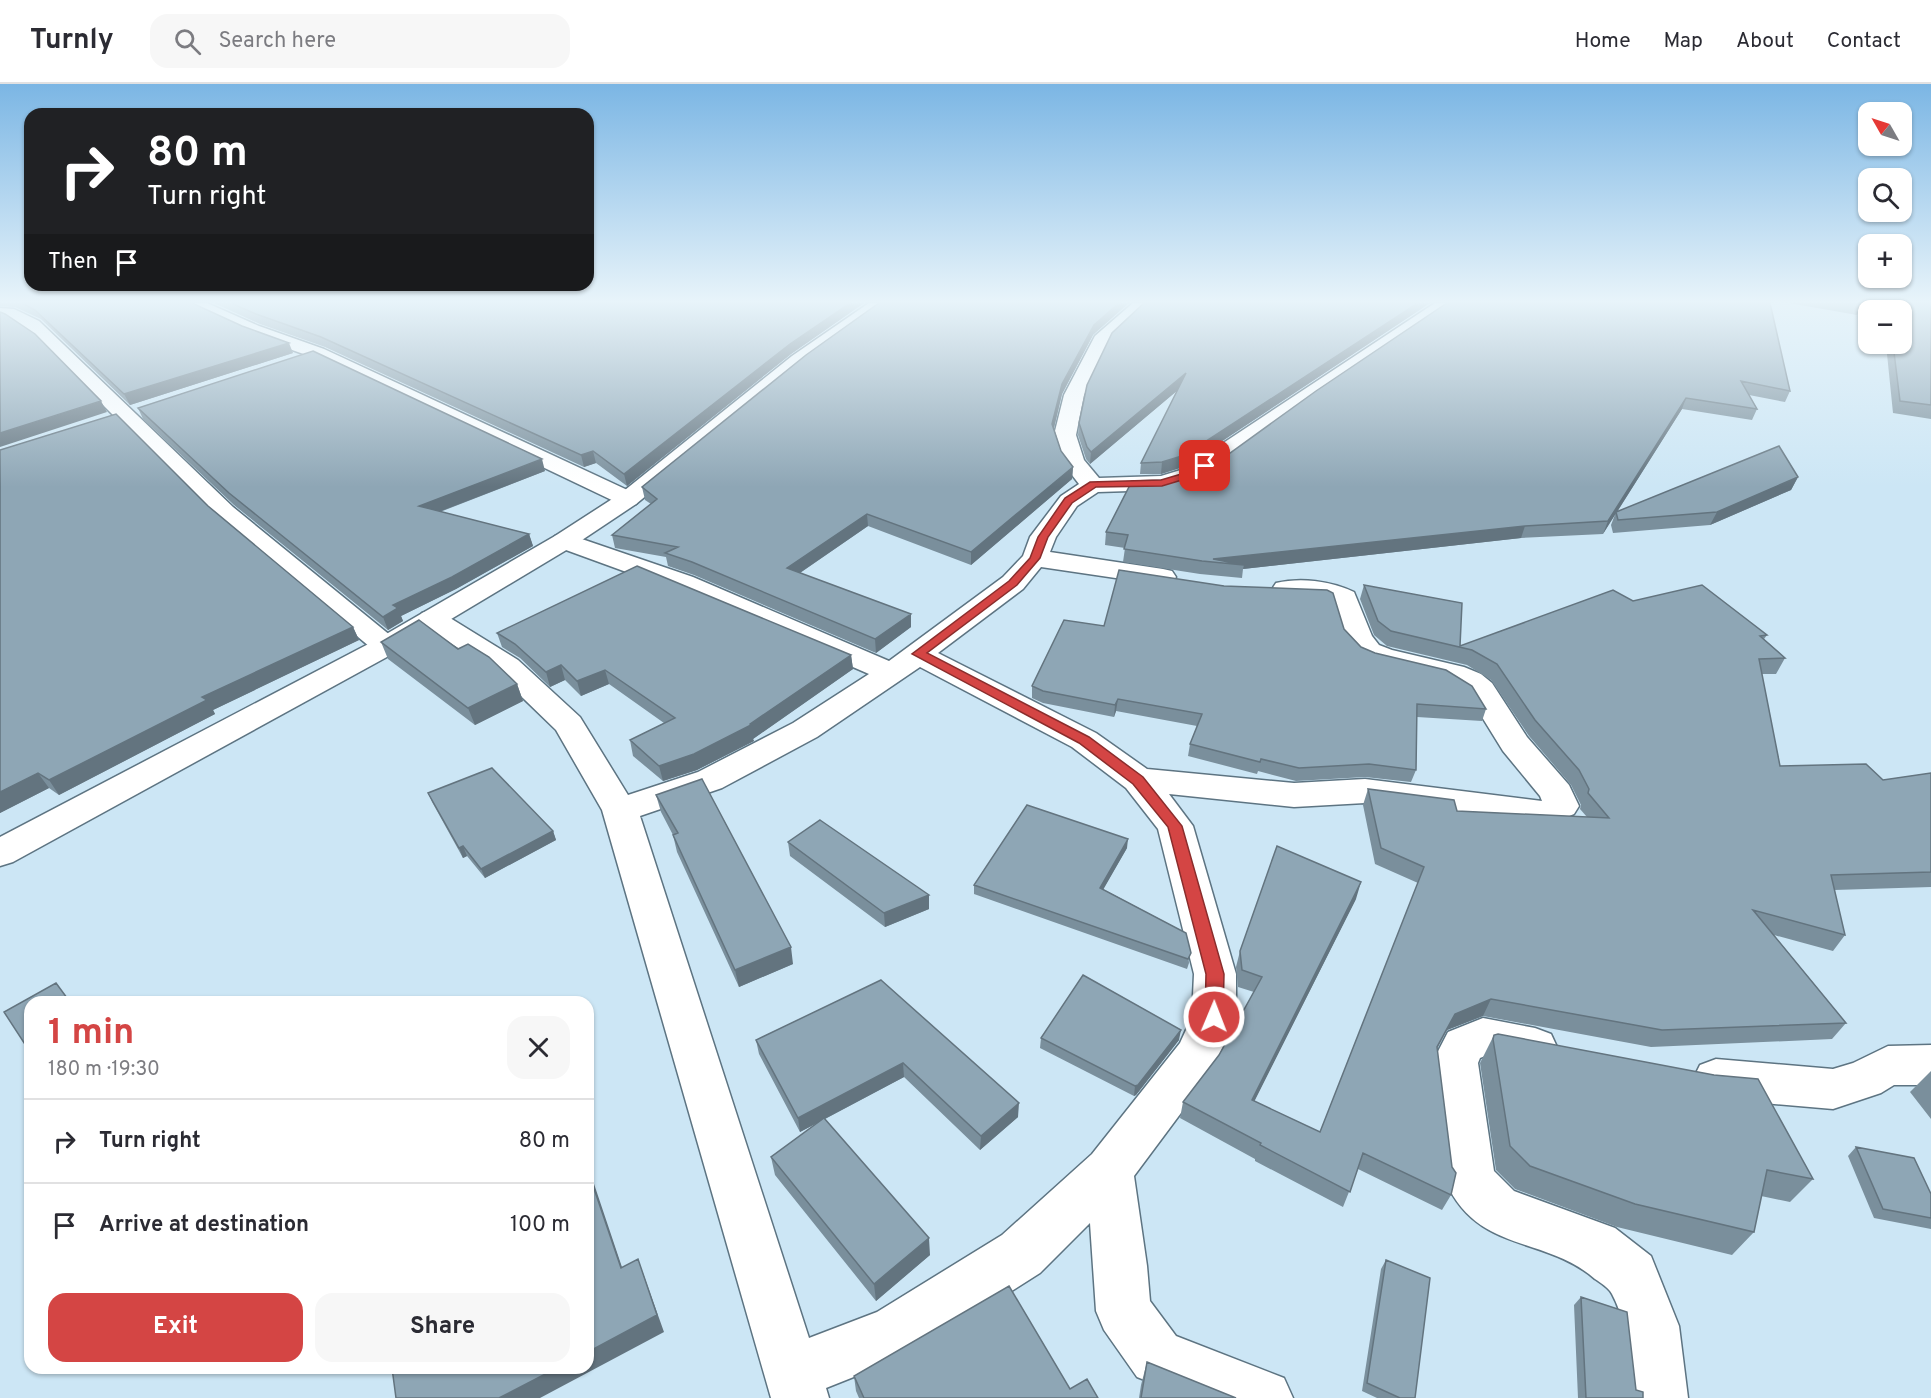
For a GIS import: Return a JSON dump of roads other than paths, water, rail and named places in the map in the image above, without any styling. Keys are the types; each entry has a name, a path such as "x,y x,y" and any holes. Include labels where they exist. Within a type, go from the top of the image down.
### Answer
{"street":[{"path":"73,364 224,512 386,646"},
{"path":"342,364 628,499"},
{"path":"0,853 386,646 564,541 628,499 794,364"},
{"path":"1089,364 1074,395 1065,435 1073,462 1093,484"},
{"path":"620,810 710,780 804,730 905,663 1013,583 1035,558 1043,537 1069,501 1093,484 1162,483 1192,474 1219,458 1353,364"},
{"path":"102,423 147,408"},
{"path":"432,619 507,666 569,724 620,810 796,1385 894,1333 1021,1254 1109,1170 1197,1056 1214,1017 1215,974 1175,826 1138,780 1084,740 905,663 564,541"},
{"path":"1035,558 1190,582"},
{"path":"1138,780 1294,795 1334,795 1365,791 1546,814 1561,806 1557,793 1515,744 1480,690 1470,681 1453,674 1383,657 1370,651 1358,639 1344,598 1334,593 1320,590 1255,588"},
{"path":"1573,1054 1483,1037 1464,1045 1455,1063 1471,1182 1496,1208 1597,1246 1632,1275 1651,1326 1659,1398"},
{"path":"1673,1073 1833,1089 1864,1079 1888,1066 1931,1065"},
{"path":"1109,1170 1121,1266 1123,1311 1156,1357 1264,1398"}]}
